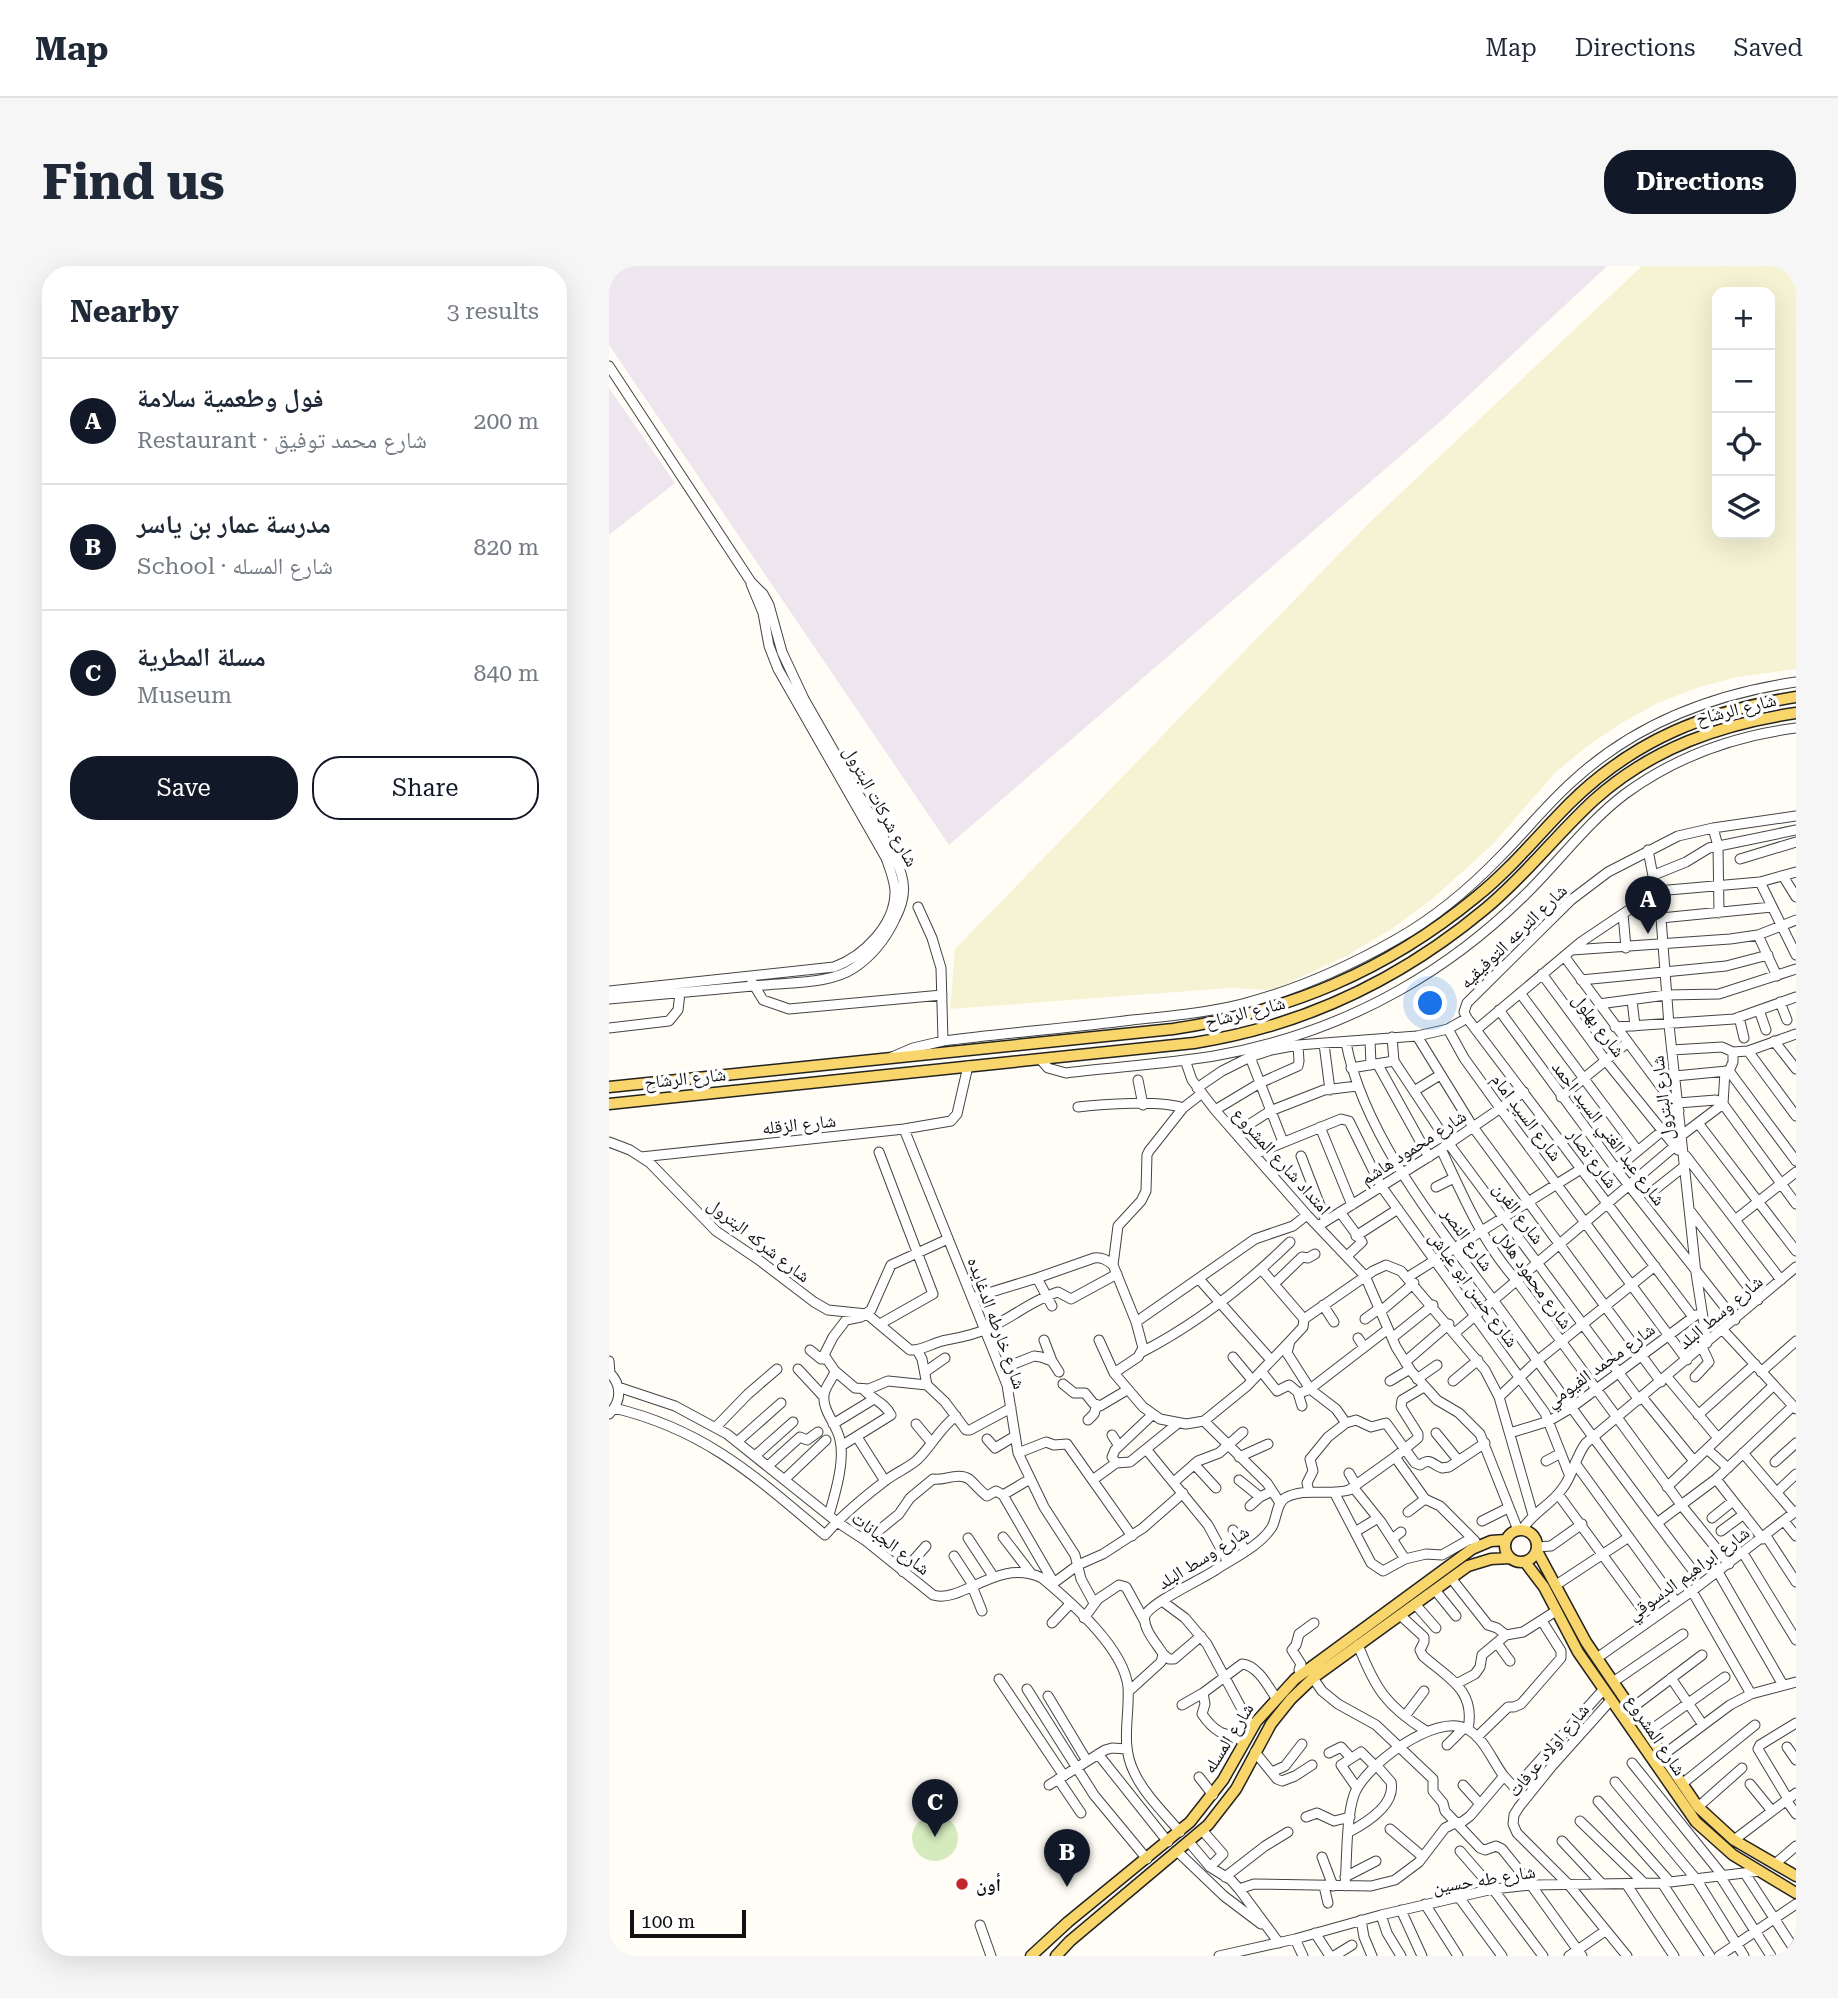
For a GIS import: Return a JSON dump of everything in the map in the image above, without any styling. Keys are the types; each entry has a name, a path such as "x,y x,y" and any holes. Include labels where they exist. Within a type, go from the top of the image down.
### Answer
{"main road":[{"name":"شارع الرشاح","path":"609,1087 1186,1027 1245,1016 1310,996 1387,959 1460,910 1512,865 1582,792 1636,750 1679,727 1714,714 1796,697"},
{"name":"شارع الرشاح","path":"609,1104 1216,1039 1290,1020 1364,990 1431,950 1487,907 1594,801 1635,769 1667,750 1701,735 1754,720 1796,713"},
{"path":"1520,1530 1533,1535 1537,1549 1532,1559 1525,1562 1510,1558 1504,1548 1510,1534 1520,1530"},
{"name":"شارع المسله","path":"1031,1956 1068,1922 1180,1832 1213,1795 1252,1728 1276,1698 1301,1674 1475,1541 1506,1540"},
{"name":"شارع المشروع","path":"1537,1549 1580,1633 1597,1658 1609,1686 1611,1700 1696,1822 1723,1848 1796,1893"},
{"name":"شارع المسله","path":"1056,1956 1070,1941 1202,1830 1227,1801 1262,1737 1281,1711 1313,1678 1475,1563 1510,1558"},
{"name":"شارع المشروع","path":"1525,1562 1540,1581 1578,1652 1632,1708 1698,1807 1734,1840 1796,1876"},
{"path":"1237,1753 1242,1758 1254,1755"},
{"path":"1229,1769 1238,1769 1243,1776"}],"street":[{"name":"شارع شركات البترول","path":"609,366 751,582 763,594 769,605 782,652 804,699 901,870 905,891 879,945 854,968 828,977 609,990"},
{"path":"888,1058 913,1048 943,1041 1207,1011 1269,996 1331,973 1400,937 1450,901 1492,866 1572,781 1603,755 1637,733 1672,715 1709,701 1796,682"},
{"path":"1040,1059 1048,1068 1066,1073 1185,1060 1267,1044 1310,1031 1356,1012 1399,991 1457,952 1496,921 1529,891 1591,824 1637,786 1666,768 1716,745 1751,734 1796,728"},
{"name":"شارع الترعه التوفيقيه","path":"1115,1270 1118,1226 1146,1191 1147,1155 1183,1108 1222,1071 1249,1057 1298,1045 1417,1036 1448,1029 1467,1018 1464,1012 1467,1003 1571,900 1608,872 1678,836 1713,828 1795,822"},
{"name":"شارع الترعه التوفيقيه","path":"1654,875 1686,862 1709,848 1795,822"},
{"path":"1713,828 1719,846 1719,914"},
{"path":"1739,859 1796,842"},
{"name":"شارع البترول","path":"1648,850 1661,918 1669,1025 1691,1212 1698,1314 1709,1362 1695,1377"},
{"path":"1476,1030 1567,953 1657,891 1759,882 1796,872"},
{"path":"1783,876 1796,897"},
{"path":"1759,882 1796,955"},
{"path":"919,907 941,968 943,1041"},
{"path":"1661,918 1772,907"},
{"path":"1623,914 1626,948"},
{"path":"1567,953 1758,935 1796,920"},
{"path":"1758,935 1777,976"},
{"path":"1567,953 1581,980 1679,1108 1716,1100 1723,1103 1796,1204"},
{"path":"1581,980 1726,966 1768,955"},
{"path":"1599,1004 1666,995 1719,994 1796,969"},
{"name":"شارع بهلول","path":"1542,974 1606,1061 1781,1280"},
{"name":"شارع شركات البترول","path":"609,999 680,993 752,981"},
{"path":"752,981 763,1000 789,1009 942,995"},
{"path":"609,1028 669,1021 678,1010 680,993"},
{"path":"1520,993 1638,1151"},
{"path":"1615,1027 1669,1025 1739,1017 1796,997"},
{"path":"1632,1000 1635,1026"},
{"path":"1780,1002 1787,1020"},
{"name":"شارع عبد الغني السيد احمد","path":"1499,1010 1616,1169 1735,1320"},
{"path":"1759,1010 1766,1030"},
{"path":"1739,1017 1744,1038"},
{"name":"شارع نصار","path":"1467,1018 1655,1266 1698,1314"},
{"name":"شارع السيد امام","path":"1448,1029 1464,1058 1500,1108 1687,1360"},
{"path":"1672,1050 1722,1047 1733,1052 1748,1051 1796,1034"},
{"path":"1417,1036 1473,1127 1641,1356 1718,1438"},
{"name":"شارع الفرن","path":"1392,1037 1394,1061 1445,1147 1619,1372 1694,1461"},
{"path":"1370,1040 1375,1065 1429,1157"},
{"path":"1774,1041 1796,1069"},
{"name":"شارع النصر","path":"1346,1043 1357,1086 1402,1173 1454,1250 1691,1569"},
{"path":"1562,1097 1627,1043"},
{"path":"1324,1044 1330,1090"},
{"path":"1215,1110 1260,1083 1298,1066 1298,1045"},
{"path":"1748,1051 1796,1116"},
{"path":"1682,1135 1723,1103 1727,1071 1733,1062 1733,1052"},
{"path":"1249,1057 1283,1142"},
{"name":"امتداد شارع المشروع","path":"1185,1060 1199,1091 1307,1215 1322,1224 1365,1276 1390,1334 1417,1379 1437,1400 1459,1413 1471,1431 1485,1443 1508,1508 1520,1530"},
{"path":"1351,1068 1394,1061"},
{"name":"شارع الزقله","path":"641,1157 948,1122 957,1114 968,1066"},
{"path":"1675,1076 1727,1071"},
{"path":"1727,1071 1796,1161"},
{"path":"1414,1091 1440,1075"},
{"path":"1138,1080 1143,1105"},
{"path":"1236,1133 1270,1111 1330,1090 1357,1086"},
{"name":"شارع محمود هاشم","path":"1322,1224 1445,1147 1524,1092"},
{"path":"1078,1107 1098,1104 1171,1105 1183,1108"},
{"name":"شارع حسن ابو عياش","path":"1320,1127 1341,1119 1347,1119 1351,1123 1381,1186 1549,1421 1569,1474"},
{"path":"1698,1123 1796,1251"},
{"path":"1255,1154 1320,1127 1352,1205"},
{"name":"شارع خارطه الدغايده","path":"904,1129 1007,1385 1018,1453 1044,1507 1075,1555 1081,1578 1094,1603"},
{"path":"1616,1169 1662,1131"},
{"name":"شارع شركه البترول","path":"609,1142 641,1157 716,1231 814,1302 828,1310 867,1314"},
{"path":"1390,1381 1452,1328 1475,1317 1675,1146"},
{"name":"شارع محمود هلال","path":"1445,1147 1454,1178 1481,1233 1502,1264 1667,1487 1729,1564"},
{"path":"879,1152 933,1294 880,1324"},
{"path":"1301,1156 1322,1224"},
{"path":"1653,1191 1685,1159"},
{"path":"1365,1319 1435,1261 1581,1168"},
{"path":"1735,1220 1796,1172"},
{"path":"1436,1187 1454,1178"},
{"path":"1356,1236 1398,1209"},
{"path":"1340,1212 1361,1244 1347,1256"},
{"path":"1691,1212 1758,1300"},
{"path":"1136,1322 1255,1239 1293,1226 1307,1215"},
{"path":"927,1385 888,1381 863,1389 855,1388 835,1371 824,1355 846,1320 867,1314 891,1265 948,1239"},
{"path":"1114,1373 1132,1363 1142,1352 1221,1304 1262,1270 1290,1242"},
{"path":"1274,1284 1302,1257 1308,1258 1315,1254"},
{"path":"972,1298 1100,1257 1115,1270 1143,1343 1142,1352"},
{"path":"1100,1340 1114,1373 1143,1408 1152,1415 1177,1424 1204,1421 1261,1371 1303,1327 1304,1319 1365,1276 1386,1265 1394,1267 1411,1280 1452,1328 1478,1360 1499,1396 1533,1515"},
{"path":"1499,1396 1537,1361 1655,1266"},
{"name":"شارع وسط البلد","path":"1520,1530 1558,1494 1567,1482 1582,1448 1592,1438 1796,1267"},
{"path":"867,1314 910,1350 917,1350 985,1330 1058,1292 1071,1299 1115,1270"},
{"path":"1262,1270 1304,1319"},
{"path":"1037,1279 1052,1306"},
{"path":"1199,1279 1271,1360"},
{"path":"1323,1305 1335,1322"},
{"path":"1298,1393 1310,1389 1364,1348 1433,1306"},
{"name":"شارع محمد الفيومي","path":"1510,1433 1549,1421 1571,1408 1698,1314"},
{"path":"1657,1523 1716,1479 1795,1407 1723,1330"},
{"path":"1358,1338 1364,1348"},
{"path":"1044,1340 1059,1372"},
{"path":"1290,1341 1287,1353 1310,1389 1336,1409 1346,1423"},
{"path":"1698,1415 1796,1341"},
{"path":"810,1350 825,1359"},
{"path":"917,1350 922,1359 927,1385 968,1430 1010,1408"},
{"path":"1000,1369 1034,1356 1052,1361"},
{"path":"1233,1356 1252,1380"},
{"path":"925,1372 945,1358"},
{"path":"1453,1381 1478,1360"},
{"path":"609,1361 609,1373 618,1387 619,1398 612,1411"},
{"path":"1417,1379 1437,1365"},
{"path":"798,1368 823,1396 825,1408 841,1446 833,1518"},
{"path":"716,1427 748,1394 777,1370"},
{"path":"823,1396 835,1371"},
{"path":"1261,1371 1275,1390 1280,1391 1289,1385 1298,1393 1302,1406"},
{"path":"1063,1384 1074,1393 1085,1393 1097,1405 1102,1406 1127,1390"},
{"path":"1667,1487 1774,1385"},
{"name":"شارع الجبانات","path":"618,1387 675,1406 738,1441 933,1595 947,1596 993,1576 1030,1572"},
{"path":"1204,1421 1272,1491 1280,1503 1286,1498 1309,1492 1341,1492 1355,1486 1405,1449 1418,1434 1401,1407 1402,1400 1424,1387"},
{"path":"841,1446 891,1415 885,1404 863,1389"},
{"path":"834,1424 874,1399"},
{"path":"738,1441 781,1404"},
{"path":"1088,1420 1097,1405"},
{"name":"شارع الجبانات","path":"612,1411 665,1423 713,1446 738,1463 825,1535 833,1518"},
{"path":"1116,1463 1112,1453 1152,1415"},
{"path":"833,1518 914,1463 939,1430 956,1416"},
{"path":"1309,1492 1307,1483 1314,1471 1310,1460 1328,1437 1346,1423 1356,1420 1371,1427 1386,1423 1417,1465 1427,1461 1442,1468 1485,1443"},
{"path":"756,1455 793,1422"},
{"path":"916,1424 931,1442"},
{"path":"1094,1479 1116,1463 1130,1462 1177,1424"},
{"path":"769,1465 804,1433 807,1440 817,1432"},
{"path":"1174,1482 1202,1458 1215,1455 1243,1432"},
{"path":"1436,1433 1458,1461"},
{"path":"1112,1435 1119,1446"},
{"path":"987,1439 995,1448 1015,1436"},
{"path":"857,1437 885,1481"},
{"path":"785,1479 826,1440"},
{"path":"1018,1453 1046,1442 1054,1446 1067,1444 1132,1536"},
{"path":"1775,1462 1796,1443"},
{"path":"1240,1457 1268,1444"},
{"path":"1146,1449 1208,1525 1228,1562"},
{"path":"1707,1449 1728,1468"},
{"path":"1546,1461 1561,1453"},
{"path":"1744,1453 1795,1512"},
{"path":"1430,1455 1442,1468"},
{"path":"1334,1492 1371,1563 1379,1570 1426,1554 1442,1555 1475,1541 1440,1506 1425,1499 1395,1457"},
{"path":"1574,1463 1676,1602"},
{"path":"1194,1464 1216,1488"},
{"path":"1349,1473 1405,1559"},
{"path":"1777,1492 1796,1474"},
{"path":"866,1541 933,1479 944,1480 962,1476 970,1480 984,1495 989,1496 996,1491 1003,1495 1052,1584 1103,1636 1125,1673 1128,1692 1125,1727 1127,1749 1134,1774 1180,1832"},
{"path":"1003,1495 1030,1479"},
{"path":"1716,1479 1764,1537 1796,1582"},
{"path":"1240,1480 1260,1497"},
{"path":"1250,1506 1272,1491"},
{"path":"1052,1584 1078,1565 1103,1555 1132,1536 1183,1493"},
{"path":"1558,1494 1640,1606"},
{"path":"1408,1512 1425,1499"},
{"path":"1711,1517 1733,1501"},
{"name":"شارع وسط البلد","path":"1144,1620 1149,1608 1228,1562 1270,1531 1280,1503"},
{"path":"1482,1521 1508,1508"},
{"name":"شارع ابراهيم الدسوقي","path":"1597,1658 1729,1564 1795,1512"},
{"path":"1721,1531 1744,1514"},
{"path":"1355,1532 1378,1518"},
{"path":"1784,1521 1796,1536"},
{"path":"1537,1549 1548,1548 1582,1524"},
{"path":"1233,1530 1245,1550"},
{"path":"1392,1539 1401,1532"},
{"path":"1003,1537 1030,1572 1052,1584"},
{"path":"1556,1585 1629,1537"},
{"path":"968,1538 993,1576"},
{"path":"904,1572 926,1546"},
{"path":"1743,1553 1796,1640"},
{"path":"954,1556 973,1585 982,1611"},
{"path":"1718,1572 1783,1685"},
{"path":"1451,1578 1488,1625 1506,1635"},
{"path":"1084,1618 1103,1595 1123,1585 1163,1654 1170,1659 1174,1659 1201,1636"},
{"path":"1435,1590 1456,1616"},
{"path":"1692,1591 1751,1694"},
{"path":"1162,1601 1185,1618 1201,1636 1252,1728"},
{"path":"1052,1623 1070,1604"},
{"path":"1415,1604 1436,1628"},
{"path":"1458,1683 1475,1674 1480,1667 1482,1655 1506,1635 1523,1632 1556,1611"},
{"path":"1401,1615 1424,1637 1425,1642 1420,1650 1423,1656 1458,1683 1465,1696 1470,1719 1466,1729 1447,1745"},
{"path":"1477,1737 1508,1707 1521,1704 1561,1658 1561,1651 1542,1621"},
{"path":"1301,1674 1301,1664 1292,1650 1299,1634 1314,1623"},
{"path":"1515,1788 1609,1686 1683,1634"},
{"path":"1497,1643 1510,1661"},
{"path":"1359,1645 1377,1687 1405,1716 1426,1731"},
{"path":"1128,1692 1161,1662 1163,1654"},
{"path":"1632,1708 1702,1656"},
{"path":"1182,1705 1247,1663 1276,1698"},
{"path":"1648,1732 1725,1677"},
{"path":"1313,1678 1338,1704 1376,1725 1399,1748 1438,1778 1433,1791 1455,1822 1480,1848 1485,1850 1496,1846 1502,1849 1531,1885 1576,1954 1605,1931"},
{"path":"1671,1678 1703,1725"},
{"path":"999,1679 1081,1813"},
{"path":"1663,1755 1730,1705 1751,1694 1796,1682"},
{"path":"1027,1689 1094,1795 1147,1859"},
{"path":"1405,1716 1424,1691"},
{"path":"1203,1693 1204,1717 1218,1731 1235,1735 1243,1742"},
{"path":"1048,1696 1087,1760"},
{"name":"شارع اولاد عرفات","path":"1569,1885 1517,1833 1513,1825 1514,1815 1611,1700"},
{"path":"1796,1723 1760,1745 1758,1749 1790,1797 1796,1814"},
{"path":"1682,1784 1755,1725"},
{"path":"1345,1881 1350,1817 1357,1788 1376,1766 1426,1731 1445,1727 1466,1729 1477,1737 1504,1776 1526,1798"},
{"path":"1272,1772 1285,1766 1302,1744"},
{"path":"1329,1753 1341,1747 1351,1758"},
{"path":"1787,1747 1796,1760"},
{"path":"1049,1785 1098,1754 1112,1748 1127,1749"},
{"path":"1349,1832 1374,1816 1393,1787 1363,1752 1341,1765 1357,1788"},
{"path":"1098,1754 1168,1842"},
{"path":"1254,1755 1282,1781 1312,1765"},
{"path":"1632,1763 1722,1876 1771,1956"},
{"path":"1698,1807 1742,1768"},
{"path":"1345,1881 1371,1886 1395,1880 1412,1869 1445,1828 1466,1820 1504,1776"},
{"path":"1199,1777 1213,1795"},
{"path":"1615,1782 1696,1879 1744,1956"},
{"path":"1750,1784 1772,1811"},
{"path":"1463,1785 1480,1804"},
{"path":"1734,1840 1790,1797"},
{"path":"1598,1801 1666,1882 1710,1956"},
{"path":"1306,1817 1317,1813 1334,1821 1350,1817"},
{"path":"1580,1821 1644,1883"},
{"path":"1391,1829 1423,1857"},
{"path":"1202,1830 1223,1854 1210,1867"},
{"path":"1225,1877 1265,1846 1289,1832"},
{"path":"1562,1841 1602,1884"},
{"path":"1189,1842 1210,1867 1239,1889 1279,1943"},
{"path":"1775,1864 1796,1846"},
{"path":"1460,1851 1493,1889 1543,1956"},
{"path":"1178,1852 1224,1896 1270,1930"},
{"path":"1322,1857 1329,1886 1328,1903"},
{"path":"1239,1889 1249,1884 1329,1886 1345,1881 1376,1861"},
{"name":"شارع طه حسين","path":"1219,1956 1493,1889 1531,1885 1627,1885 1746,1875 1760,1871"},
{"path":"1746,1875 1796,1952"},
{"path":"1569,1885 1627,1956"},
{"path":"1627,1885 1674,1956"},
{"path":"1458,1896 1502,1956"},
{"path":"1719,1956 1796,1904"},
{"path":"1425,1905 1455,1955"},
{"path":"1401,1910 1422,1956"},
{"path":"1381,1915 1387,1933 1401,1956"},
{"path":"1361,1920 1372,1956"},
{"path":"980,1925 991,1956"},
{"path":"1315,1933 1332,1956 1352,1945"},
{"path":"1295,1939 1303,1956"}],"shaded area":[{"path":"609,266 1607,266 1441,421 949,845 609,345"},
{"path":"1642,266 1796,266 1796,669 1737,677 1696,688 1656,704 1620,724 1586,747 1554,774 1491,846 1432,899 1390,930 1344,957 1273,990 1230,988 950,1009 955,949 1370,522"},
{"path":"609,388 675,483 609,535"}],"green space":[{"path":"935,1815 952,1821 958,1838 952,1855 935,1861 918,1855 912,1838 918,1821"}],"place":[{"name":"فول وطعمية سلامة","path":"1648,934"},
{"name":"مسلة المطرية","path":"935,1837"},
{"name":"أون","path":"962,1884"},
{"name":"مدرسة عمار بن ياسر","path":"1067,1887"}]}
